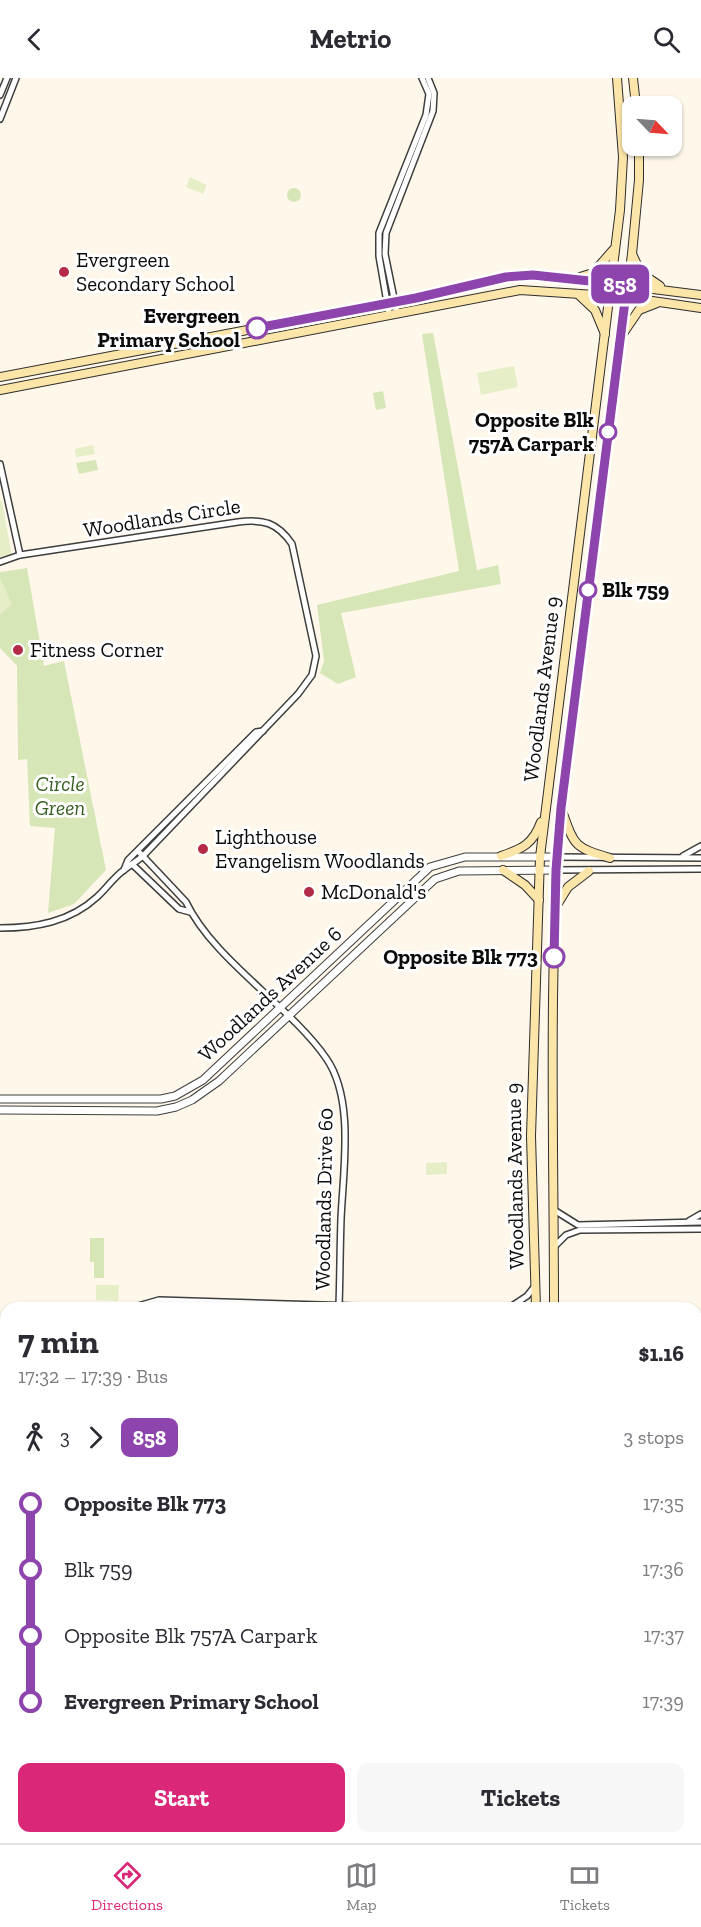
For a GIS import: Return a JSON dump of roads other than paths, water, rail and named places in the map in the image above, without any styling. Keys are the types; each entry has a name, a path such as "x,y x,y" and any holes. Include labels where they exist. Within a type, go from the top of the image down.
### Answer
{"main road":[{"name":"Woodlands Avenue 9","path":"536,1302 531,1136 533,1012 540,857 617,240 623,157 616,78"},
{"path":"633,78 635,96"},
{"name":"Woodlands Avenue 9","path":"554,1302 555,1210 551,1129 556,870 561,808 632,254 639,156"},
{"path":"577,278 593,273 603,265 611,255 617,240"},
{"path":"632,254 644,276 669,290"},
{"path":"0,377 391,302 506,277 533,275 577,278 701,295"},
{"path":"0,390 520,290 610,295 701,308"},
{"path":"578,293 595,310 605,335"},
{"path":"620,343 625,328 639,310 661,302"},
{"path":"561,808 572,840 578,846 610,858"},
{"path":"501,856 524,848 532,842 545,809"},
{"path":"503,870 522,883 539,900"},
{"path":"555,908 568,886 589,871"}],"street":[{"path":"0,95 7,78"},
{"path":"0,119 16,78"},
{"path":"391,302 378,256 379,233 426,115 429,94 422,78"},
{"path":"393,314 385,254 386,233 433,111 434,93 428,78"},
{"path":"0,464 20,555"},
{"name":"Woodlands Circle","path":"0,562 20,555 245,521 265,521 275,525 284,532 294,550 316,656 316,665 306,684 143,856 124,870"},
{"name":"Woodlands Circle","path":"128,860 256,732 263,731"},
{"path":"679,858 701,846"},
{"path":"138,851 186,902 190,912"},
{"path":"557,857 701,858"},
{"name":"Woodlands Avenue 6","path":"0,1099 143,1101 175,1096 203,1080 278,1007 430,867 465,858 557,857"},
{"path":"0,928 34,927 57,921 82,909 124,870 128,860 179,909 190,912"},
{"path":"687,869 701,877"},
{"path":"556,870 701,869"},
{"name":"Woodlands Avenue 6","path":"0,1110 125,1112 176,1107 219,1081 372,935 435,879 459,871 556,870"},
{"name":"Woodlands Drive 60","path":"190,912 223,951 326,1058 341,1093 344,1111 339,1302"},
{"path":"555,1210 578,1225 701,1222"},
{"path":"688,1222 701,1214"},
{"path":"554,1248 566,1235 580,1230 701,1229"},
{"path":"518,1302 527,1296 535,1285"},
{"path":"152,1302 159,1300 174,1302"}],"place":[{"name":"Evergreen Secondary School","path":"64,272"},
{"name":"Evergreen Primary School","path":"257,328"},
{"name":"Opposite Blk 757A Carpark","path":"608,432"},
{"name":"Blk 759","path":"588,590"},
{"name":"Fitness Corner","path":"18,650"},
{"name":"Lighthouse Evangelism Woodlands","path":"203,849"},
{"name":"McDonald's","path":"309,892"},
{"name":"Opposite Blk 773","path":"554,957"}],"park label":[{"name":"Circle Green","path":"60,796"}]}
